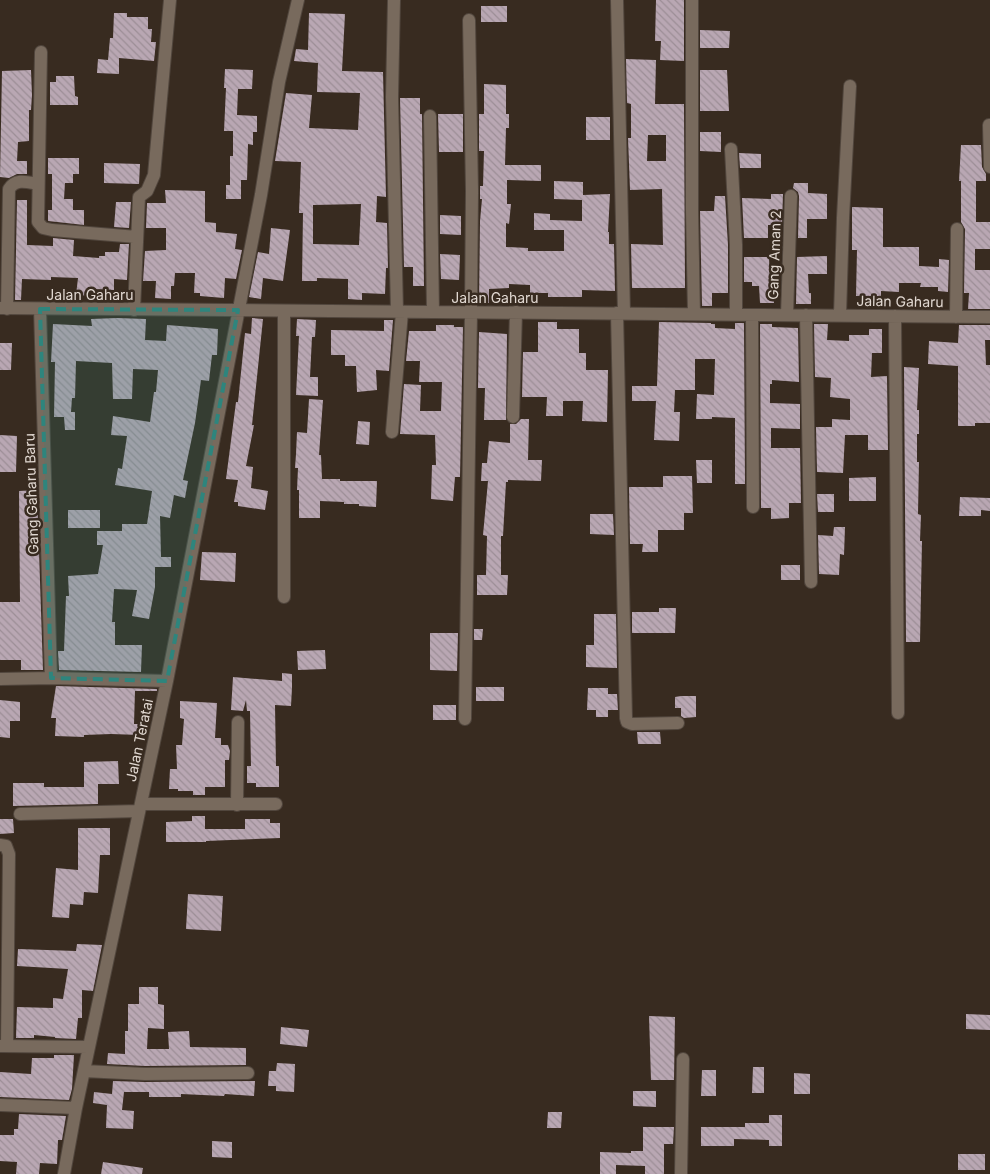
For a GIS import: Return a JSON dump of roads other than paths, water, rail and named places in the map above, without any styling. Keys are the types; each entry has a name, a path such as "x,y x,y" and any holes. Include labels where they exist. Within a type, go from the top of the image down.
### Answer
{"street":[{"path":"134,310 139,197 147,191 154,175 170,0"},
{"name":"Jalan Teratai","path":"64,1174 76,1108 167,681 280,82 298,0"},
{"path":"392,432 400,312 392,97 394,0"},
{"path":"618,0 626,718 627,722 632,724 678,723"},
{"path":"692,0 694,314"},
{"path":"465,719 472,191 469,20"},
{"path":"41,52 38,222 43,228 72,233 137,238"},
{"path":"840,316 850,86"},
{"path":"430,116 433,312"},
{"path":"989,125 990,167"},
{"path":"732,149 736,245 736,314"},
{"path":"3,308 9,189 14,183 38,184"},
{"name":"Gang Aman 2","path":"787,315 791,196"},
{"path":"956,317 957,229"},
{"name":"Jalan Gaharu","path":"3,308 990,317"},
{"name":"Gang Gaharu Baru","path":"40,309 51,678"},
{"path":"284,310 284,597"},
{"path":"513,417 516,312"},
{"path":"752,314 752,507"},
{"path":"806,315 811,582"},
{"path":"895,316 898,713"},
{"path":"0,679 51,678 167,681"},
{"path":"238,722 238,805"},
{"path":"20,814 276,804"},
{"path":"0,846 6,846 9,854 4,1046 89,1047"},
{"path":"681,1174 683,1059"},
{"path":"84,1071 145,1074 248,1073"},
{"path":"0,1105 76,1108"}]}
